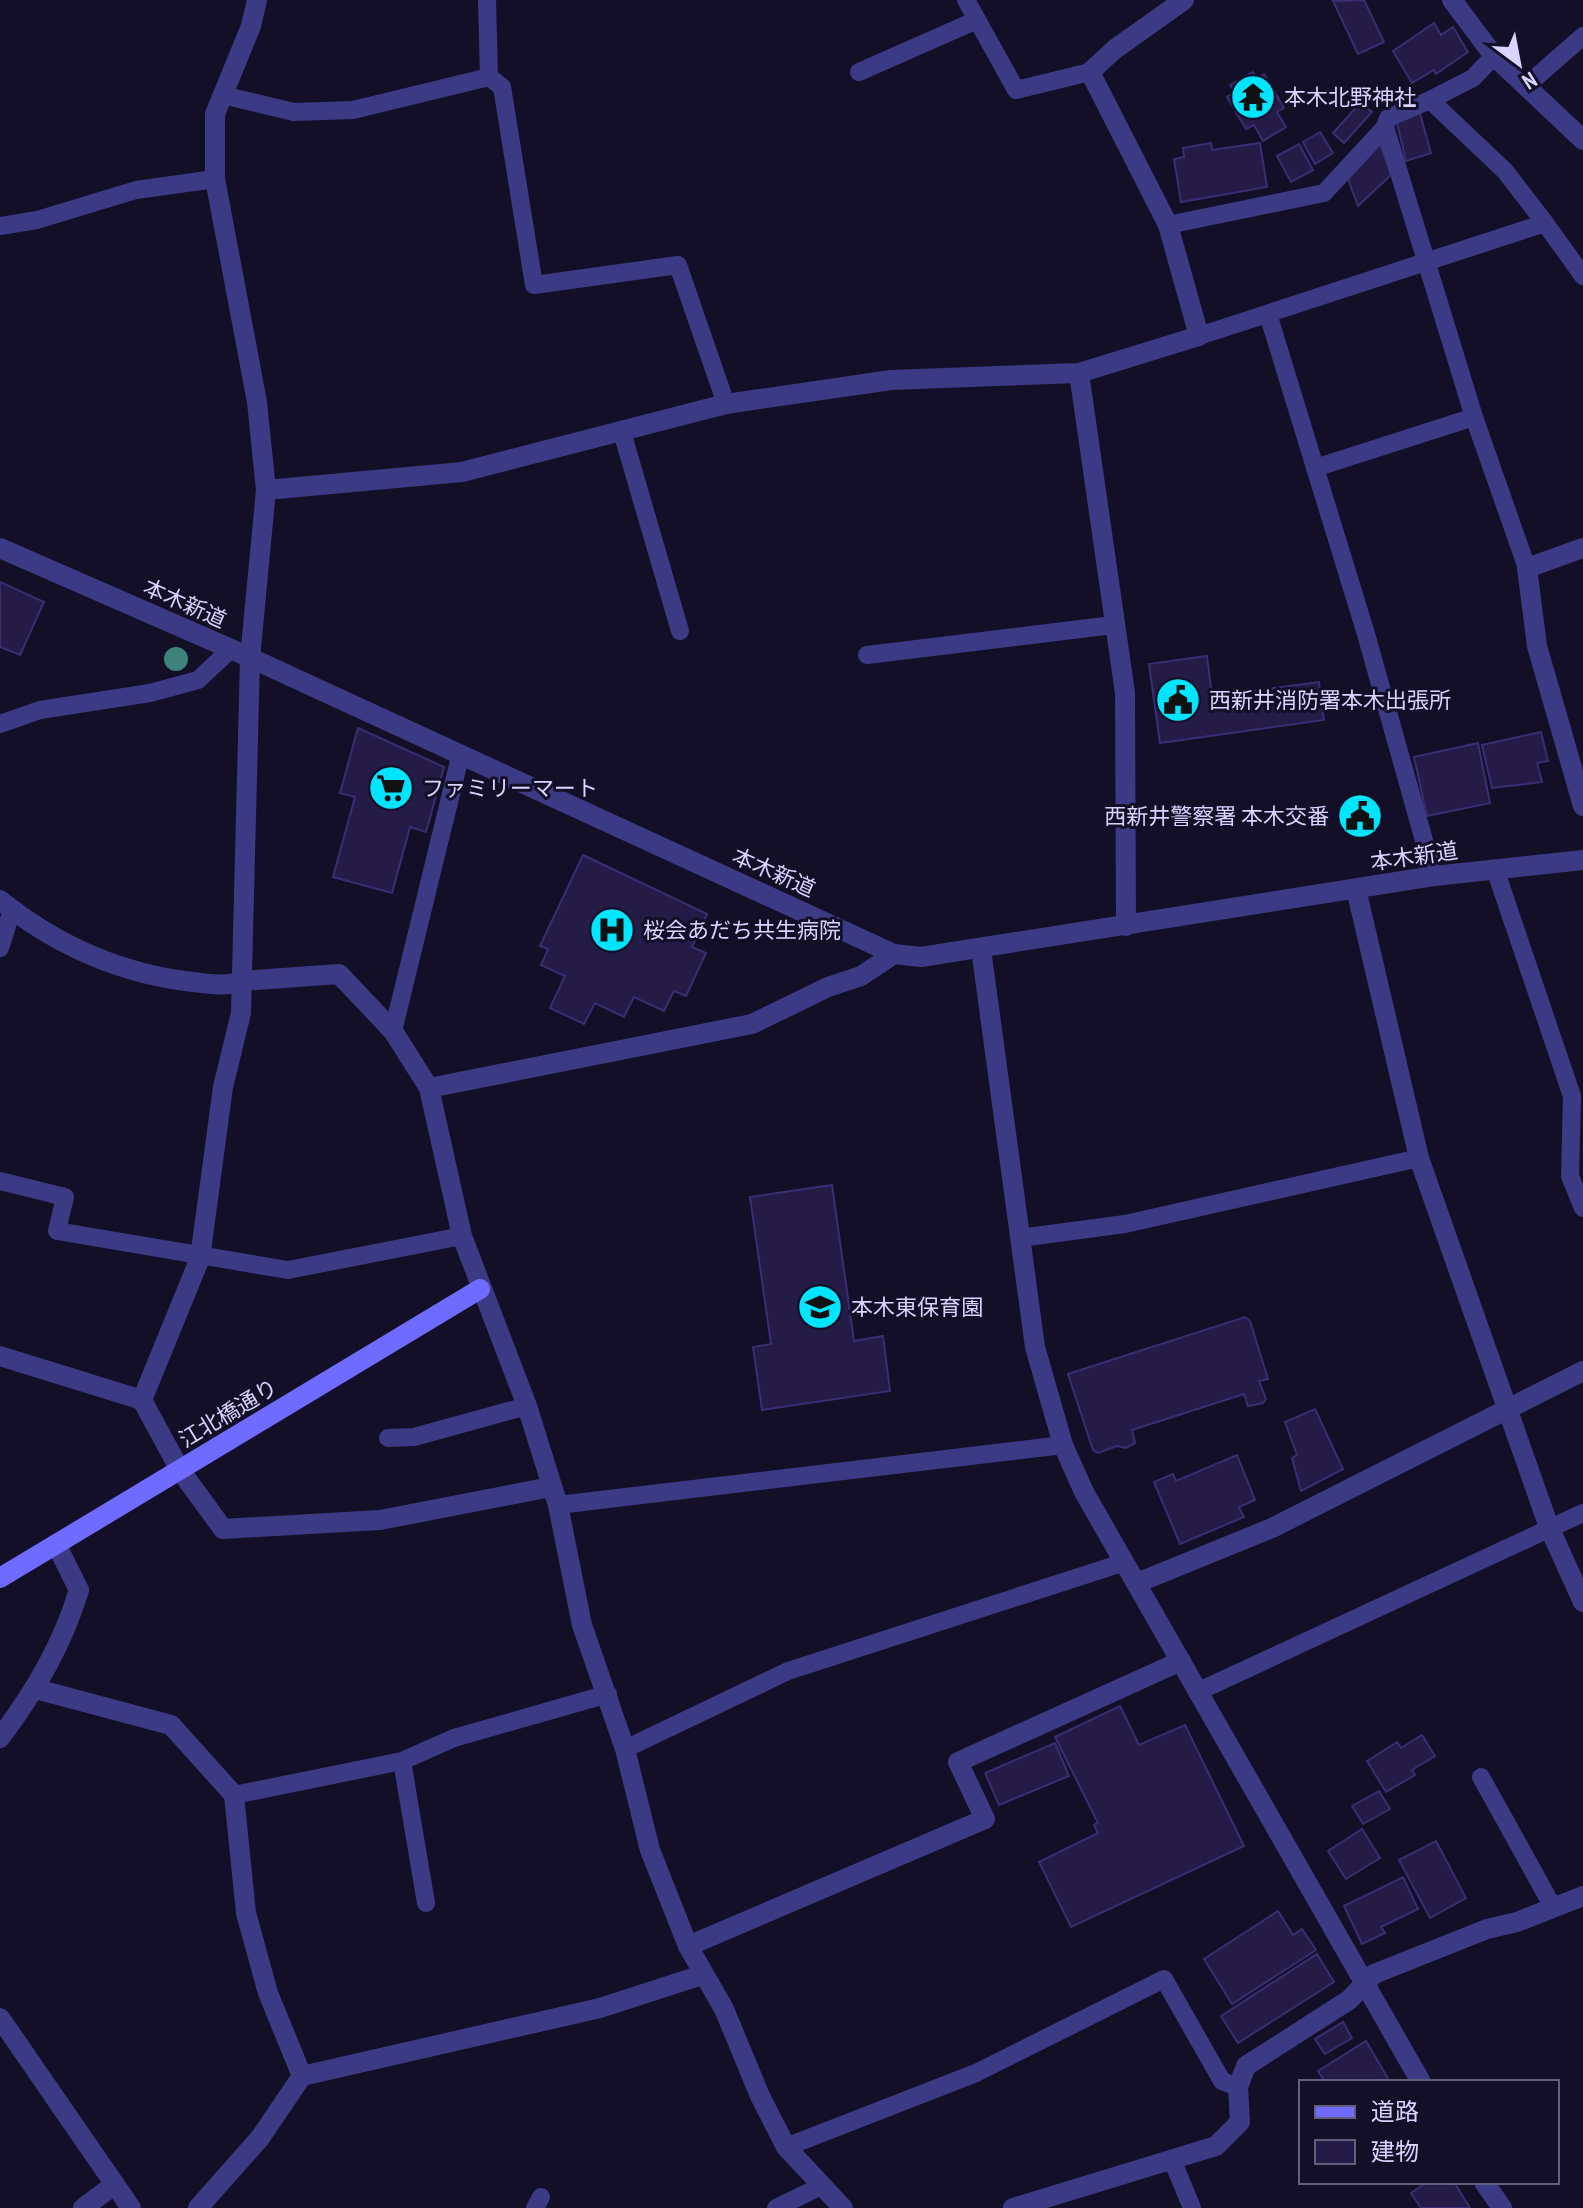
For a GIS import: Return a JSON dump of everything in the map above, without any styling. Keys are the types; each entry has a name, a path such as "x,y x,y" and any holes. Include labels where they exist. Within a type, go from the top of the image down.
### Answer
{"main road":[{"name":"江北橋通り","path":"0,1578 480,1289"}],"street":[{"path":"142,1400 200,1258 223,1087 241,1013 241,654 266,490 257,402 215,179 215,114 251,26 257,0"},
{"path":"266,490 462,472 726,404 891,380 1079,373 1199,336 1168,225 1090,72 1115,49 1184,0"},
{"path":"1452,0 1494,56 1583,140"},
{"path":"1079,373 1125,693 1126,926"},
{"name":"本木新道","path":"0,548 241,654 894,954 921,957 981,949 1434,876 1583,860"},
{"path":"1583,548 1527,568 1537,646 1583,806"},
{"path":"1356,889 1419,1158 1549,1527 1583,1602"},
{"path":"6,905 76,949 148,977 228,986 242,981 339,974 393,1031 429,1088 462,1236 527,1406 555,1496 582,1625 625,1749 650,1850 688,1946 724,2009 760,2096 786,2147 819,2187 843,2208"},
{"path":"981,949 1035,1347 1063,1445 1084,1492 1420,2080"},
{"path":"429,1088 752,1024 828,987 861,976 894,954"},
{"path":"0,1356 142,1400 180,1470 223,1529 380,1520 555,1496"},
{"path":"1137,1583 1272,1528 1583,1371"},
{"path":"0,1738 36,1689 68,1626 79,1590 56,1544"},
{"path":"688,1946 985,1819 958,1762 1181,1661"},
{"path":"36,1689 171,1725 234,1795 246,1913 268,1993 302,2076"},
{"path":"1013,2208 1173,2162 1216,2146 1240,2122 1238,2087 1246,2066 1349,2000 1374,1974 1583,1896"},
{"path":"198,2208 260,2138 302,2076 600,2008 702,1975"},
{"path":"0,2018 131,2208"},
{"path":"1485,2184 1502,2208"},
{"path":"83,2208 114,2185"}],"lane":[{"path":"487,0 489,77"},
{"path":"966,0 1016,90 1090,72"},
{"path":"859,72 977,20"},
{"path":"1526,86 1583,36"},
{"path":"1168,225 1324,193 1385,127 1388,118 1473,78 1494,56"},
{"path":"223,95 294,112 353,110 489,77"},
{"path":"489,77 502,87 534,285 678,265 726,404"},
{"path":"1430,100 1505,171 1583,276"},
{"path":"1385,127 1474,417 1527,568"},
{"path":"0,226 37,220 136,190 215,179"},
{"path":"1199,336 1545,223"},
{"path":"1268,314 1434,876"},
{"path":"1315,468 1474,417"},
{"path":"622,432 680,631"},
{"path":"867,655 1113,625"},
{"path":"0,724 40,710 150,693 198,680 241,654"},
{"path":"393,1031 460,757"},
{"path":"1495,869 1572,1096 1570,1176 1583,1208"},
{"path":"0,948 6,905"},
{"path":"1020,1238 1125,1224 1419,1158"},
{"path":"0,1181 65,1197 57,1231 200,1258 288,1270 462,1236"},
{"path":"388,1438 430,1433 527,1406"},
{"path":"555,1496 1063,1445"},
{"path":"1197,1692 1583,1513"},
{"path":"625,1749 788,1671 1125,1562"},
{"path":"234,1795 402,1761 454,1738 608,1694"},
{"path":"402,1761 426,1903"},
{"path":"1481,1777 1553,1907"},
{"path":"786,2147 976,2073 1164,1979 1222,2081 1238,2087"},
{"path":"1173,2162 1192,2208"},
{"path":"776,2208 819,2187"}],"building":[{"path":"1364,0 1384,42 1358,54 1333,1"},
{"path":"1434,23 1441,35 1453,27 1468,52 1436,74 1434,70 1412,83 1393,51"},
{"path":"1253,72 1257,78 1264,74 1284,108 1277,112 1286,127 1263,141 1254,125 1246,129 1227,97 1235,92 1230,85"},
{"path":"1360,103 1372,112 1344,143 1333,133"},
{"path":"1419,110 1431,153 1406,161 1396,119"},
{"path":"1320,132 1333,153 1315,164 1303,142"},
{"path":"1211,143 1212,150 1260,143 1267,187 1181,202 1174,159 1184,157 1183,148"},
{"path":"1299,144 1313,170 1291,182 1277,156"},
{"path":"1380,144 1391,175 1358,206 1348,179"},
{"path":"0,582 44,602 20,655 0,647"},
{"path":"1207,656 1212,696 1319,682 1324,720 1160,743 1149,664"},
{"path":"358,728 444,767 426,832 410,827 392,893 333,877 355,797 340,793"},
{"path":"1541,732 1548,761 1537,763 1542,782 1492,788 1482,745"},
{"path":"1478,743 1490,803 1427,816 1414,757"},
{"path":"583,855 707,914 692,947 706,953 686,996 674,991 664,1011 634,997 624,1017 595,1003 584,1024 550,1008 565,976 541,965 548,949 540,946"},
{"path":"832,1185 854,1341 883,1336 890,1391 762,1410 753,1347 771,1344 750,1197"},
{"path":"1245,1317 1250,1321 1268,1379 1259,1381 1266,1399 1263,1403 1248,1406 1244,1394 1132,1430 1135,1443 1126,1448 1117,1446 1098,1453 1093,1450 1068,1374"},
{"path":"1315,1409 1343,1469 1301,1491 1292,1458 1297,1455 1285,1422"},
{"path":"1237,1455 1255,1500 1239,1507 1244,1517 1180,1544 1154,1482 1173,1474 1176,1481"},
{"path":"1120,1706 1139,1745 1185,1725 1244,1846 1071,1927 1039,1862 1098,1833 1094,1825 1098,1823 1055,1737"},
{"path":"1422,1735 1435,1756 1412,1770 1415,1775 1386,1792 1367,1761 1397,1742 1401,1748"},
{"path":"1055,1743 1069,1776 999,1805 985,1773"},
{"path":"1379,1791 1390,1809 1363,1824 1352,1806"},
{"path":"1362,1829 1380,1858 1346,1879 1328,1851"},
{"path":"1436,1841 1466,1898 1430,1918 1399,1860"},
{"path":"1403,1877 1418,1909 1381,1927 1385,1933 1362,1944 1344,1906"},
{"path":"1278,1911 1293,1935 1302,1929 1316,1950 1232,2004 1204,1959"},
{"path":"1317,1954 1334,1982 1238,2043 1221,2016"},
{"path":"1343,2022 1352,2038 1325,2054 1315,2039"},
{"path":"1366,2041 1389,2080 1324,2080 1318,2071"},
{"path":"1425,2184 1455,2184 1470,2208 1421,2208 1411,2193"}],"place":[{"name":"本木北野神社","path":"1253,97"},
{"name":"西新井消防署本木出張所","path":"1178,700"},
{"name":"ファミリーマート","path":"391,788"},
{"name":"西新井警察署 本木交番","path":"1360,816"},
{"name":"桜会あだち共生病院","path":"612,930"},
{"name":"本木東保育園","path":"820,1307"}]}
